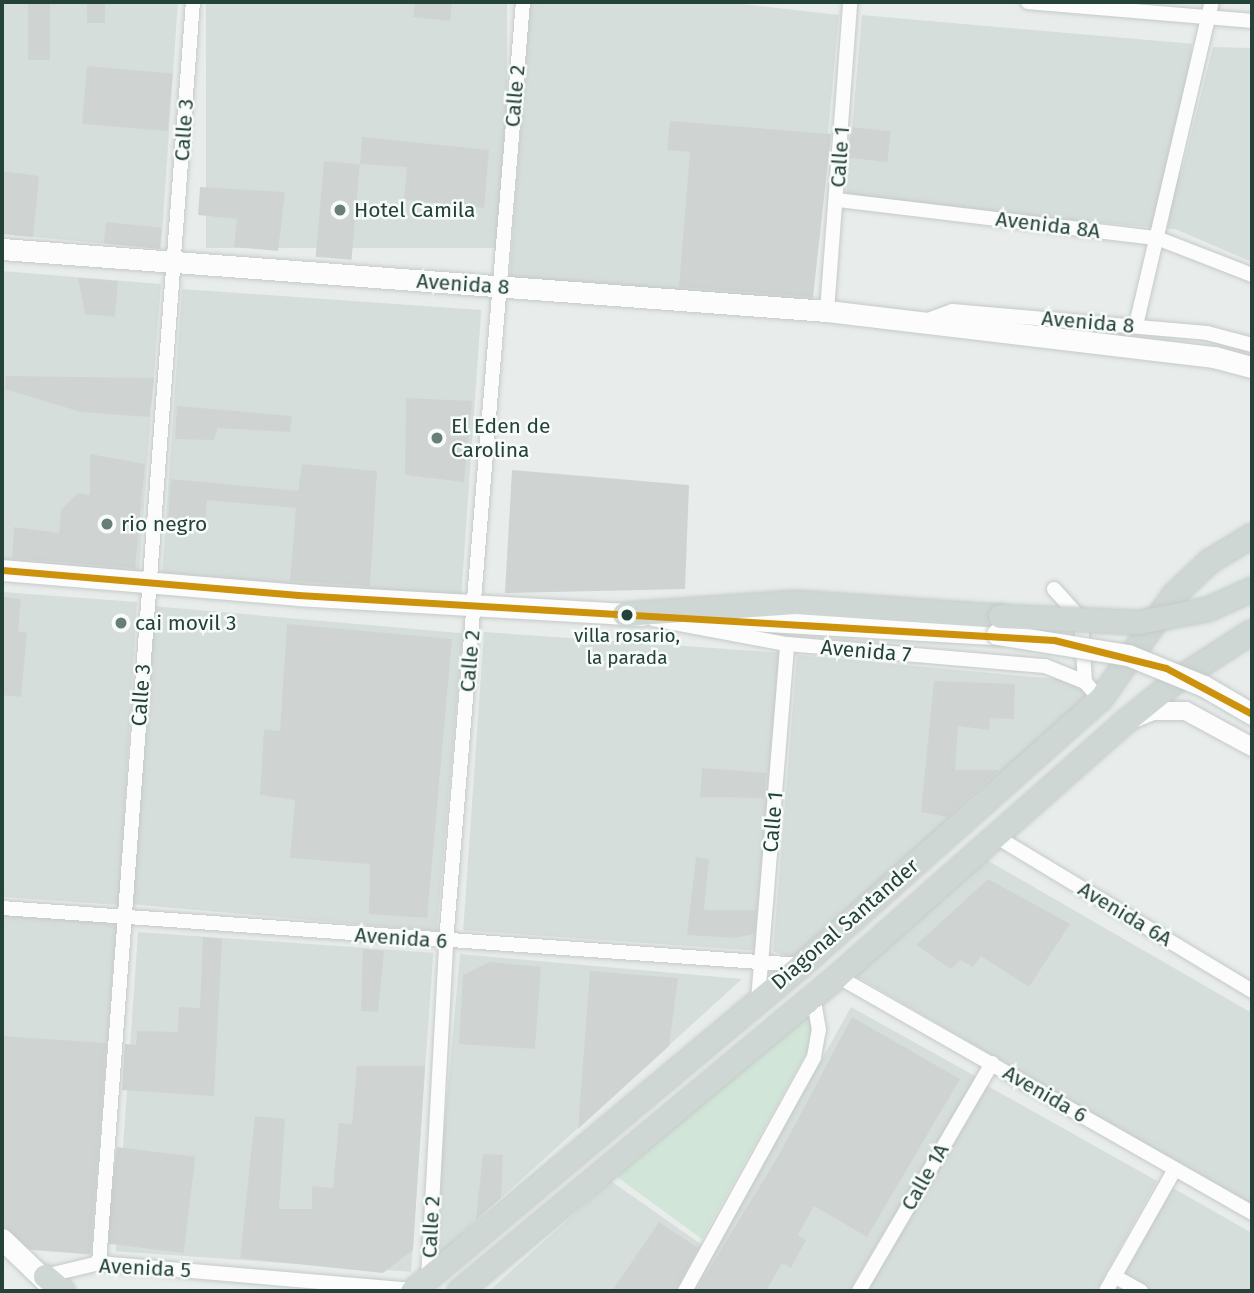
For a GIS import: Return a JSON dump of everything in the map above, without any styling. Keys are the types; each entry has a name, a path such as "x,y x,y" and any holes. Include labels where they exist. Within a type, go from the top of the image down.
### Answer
{"main road":[{"name":"Avenida 8","path":"2,249 827,311 1214,357 1252,367"},
{"name":"Diagonal Santander","path":"418,1287 801,965 1092,690 1173,594 1209,561 1252,535"},
{"name":"Avenida 7","path":"2,570 475,607 624,614"},
{"path":"999,625 1138,622 1207,609 1252,589"},
{"path":"624,614 795,603 999,625 1128,655 1195,681 1252,714"},
{"name":"Diagonal Santander","path":"470,1289 837,976 1123,723 1176,680 1252,631"},
{"path":"2,1240 50,1284 64,1291"}],"street":[{"name":"Calle 3","path":"99,1263 193,2"},
{"name":"Calle 2","path":"418,1287 523,2"},
{"name":"Calle 1","path":"827,311 850,2"},
{"path":"1028,2 1252,21"},
{"path":"1136,326 1212,2"},
{"name":"Avenida 8A","path":"837,200 1157,238 1252,275"},
{"name":"Avenida 8","path":"924,321 952,311 1207,333 1252,345"},
{"path":"1054,589 1081,619 1092,690"},
{"name":"Avenida 7","path":"624,614 787,644 1045,666 1092,690"},
{"name":"Calle 1","path":"758,1000 787,644"},
{"path":"1123,723 1153,711 1186,711 1252,747"},
{"name":"Avenida 6A","path":"997,837 1252,990"},
{"name":"Avenida 6","path":"2,908 446,942 801,965"},
{"name":"Avenida 6","path":"837,976 1252,1213"},
{"path":"685,1291 814,1057 819,1030 813,996"},
{"name":"Calle 1A","path":"859,1291 992,1063"},
{"path":"1106,1291 1175,1169"},
{"name":"Avenida 5","path":"50,1284 99,1263 418,1287"},
{"path":"1114,1276 1141,1291"}],"shaded area":[{"path":"2,2 178,2 161,249 2,234"},
{"path":"206,2 507,2 507,248 206,248"},
{"path":"530,2 724,2 839,15 812,304 509,286"},
{"path":"862,15 1192,44 1176,229 846,200"},
{"path":"1213,47 1252,48 1252,262 1168,226"},
{"path":"2,271 161,284 138,585 2,574"},
{"path":"182,289 481,310 460,607 161,586"},
{"path":"2,592 137,602 119,905 2,897"},
{"path":"152,606 463,633 437,931 126,904"},
{"path":"484,632 780,653 759,951 463,930"},
{"path":"797,655 1079,681 1091,693 797,960 773,951"},
{"path":"987,860 1252,1013 1252,1207 856,976"},
{"path":"2,913 125,917 116,929 92,1255 17,1248 2,1236"},
{"path":"138,932 433,953 411,1272 116,1251"},
{"path":"460,954 742,979 432,1261"},
{"path":"851,1007 977,1077 849,1291 692,1291"},
{"path":"986,1085 1157,1181 1096,1291 865,1291"},
{"path":"611,1181 702,1245 677,1291 490,1290"},
{"path":"1173,1188 1252,1233 1252,1291 1113,1291"}],"green space":[{"path":"808,1009 814,1039 702,1239 617,1177"}],"building":[{"path":"28,2 50,2 50,60 28,60"},
{"path":"87,2 105,2 105,23 87,23"},
{"path":"415,2 452,2 450,21 413,17"},
{"path":"87,66 173,73 168,131 82,124"},
{"path":"670,121 831,134 813,297 679,287 690,152 667,150"},
{"path":"851,127 891,131 888,162 848,158"},
{"path":"362,137 489,150 484,208 404,200 407,167 360,164"},
{"name":"Hotel Camila","path":"324,161 360,164 351,260 316,257"},
{"path":"2,171 39,176 33,237 2,234"},
{"path":"200,187 285,192 278,251 234,247 237,219 198,215"},
{"path":"106,222 162,228 159,249 104,243"},
{"path":"78,278 118,281 115,317 85,314"},
{"path":"6,376 154,378 149,417 81,412 5,389"},
{"name":"El Eden de Carolina","path":"406,398 472,401 464,482 405,475"},
{"path":"177,406 292,416 290,432 218,428 214,440 175,439"},
{"path":"90,454 145,464 135,568 12,558 14,527 59,533 61,510 78,493 90,495"},
{"path":"302,464 377,471 370,586 290,581 296,508 207,500 206,517 168,519 171,479 298,491"},
{"path":"512,470 689,485 685,589 505,593"},
{"path":"2,597 21,599 18,631 27,633 21,697 2,695"},
{"path":"287,624 452,639 427,918 369,914 370,864 290,858 295,800 260,795 264,729 280,731"},
{"path":"934,681 1015,684 1014,719 990,718 989,730 958,726 955,770 999,770 947,817 921,812"},
{"path":"702,768 766,773 764,798 700,797"},
{"path":"696,857 709,859 704,910 756,910 754,934 735,938 687,935"},
{"path":"988,879 1070,924 1029,987 981,956 973,967 960,960 951,969 916,945"},
{"path":"203,937 222,939 214,1096 122,1090 125,1044 136,1045 137,1031 178,1032 179,1007 200,1008"},
{"path":"363,949 384,951 378,1012 361,1011"},
{"path":"489,962 541,967 535,1049 459,1044 463,975"},
{"path":"590,971 678,978 669,1046 578,1129"},
{"path":"852,1017 960,1079 867,1237 814,1206 798,1235 806,1240 791,1268 782,1263 766,1291 696,1291 780,1153"},
{"path":"2,1036 106,1043 90,1254 32,1250 2,1226"},
{"path":"357,1066 425,1066 413,1250 383,1273 240,1258 255,1116 285,1119 279,1209 312,1209 312,1186 333,1188 339,1123 352,1124"},
{"path":"117,1147 195,1157 184,1253 105,1243"},
{"path":"483,1154 503,1155 501,1198 476,1219"},
{"path":"659,1222 698,1248 675,1291 612,1291"}],"transit line":[{"path":"2,570 298,595 1054,640 1166,668 1252,714"}],"place":[{"name":"Hotel Camila","path":"340,210"},
{"name":"El Eden de Carolina","path":"437,438"},
{"name":"rio negro","path":"107,524"},
{"name":"villa rosario, la parada","path":"627,615"},
{"name":"cai movil 3","path":"121,623"}]}
